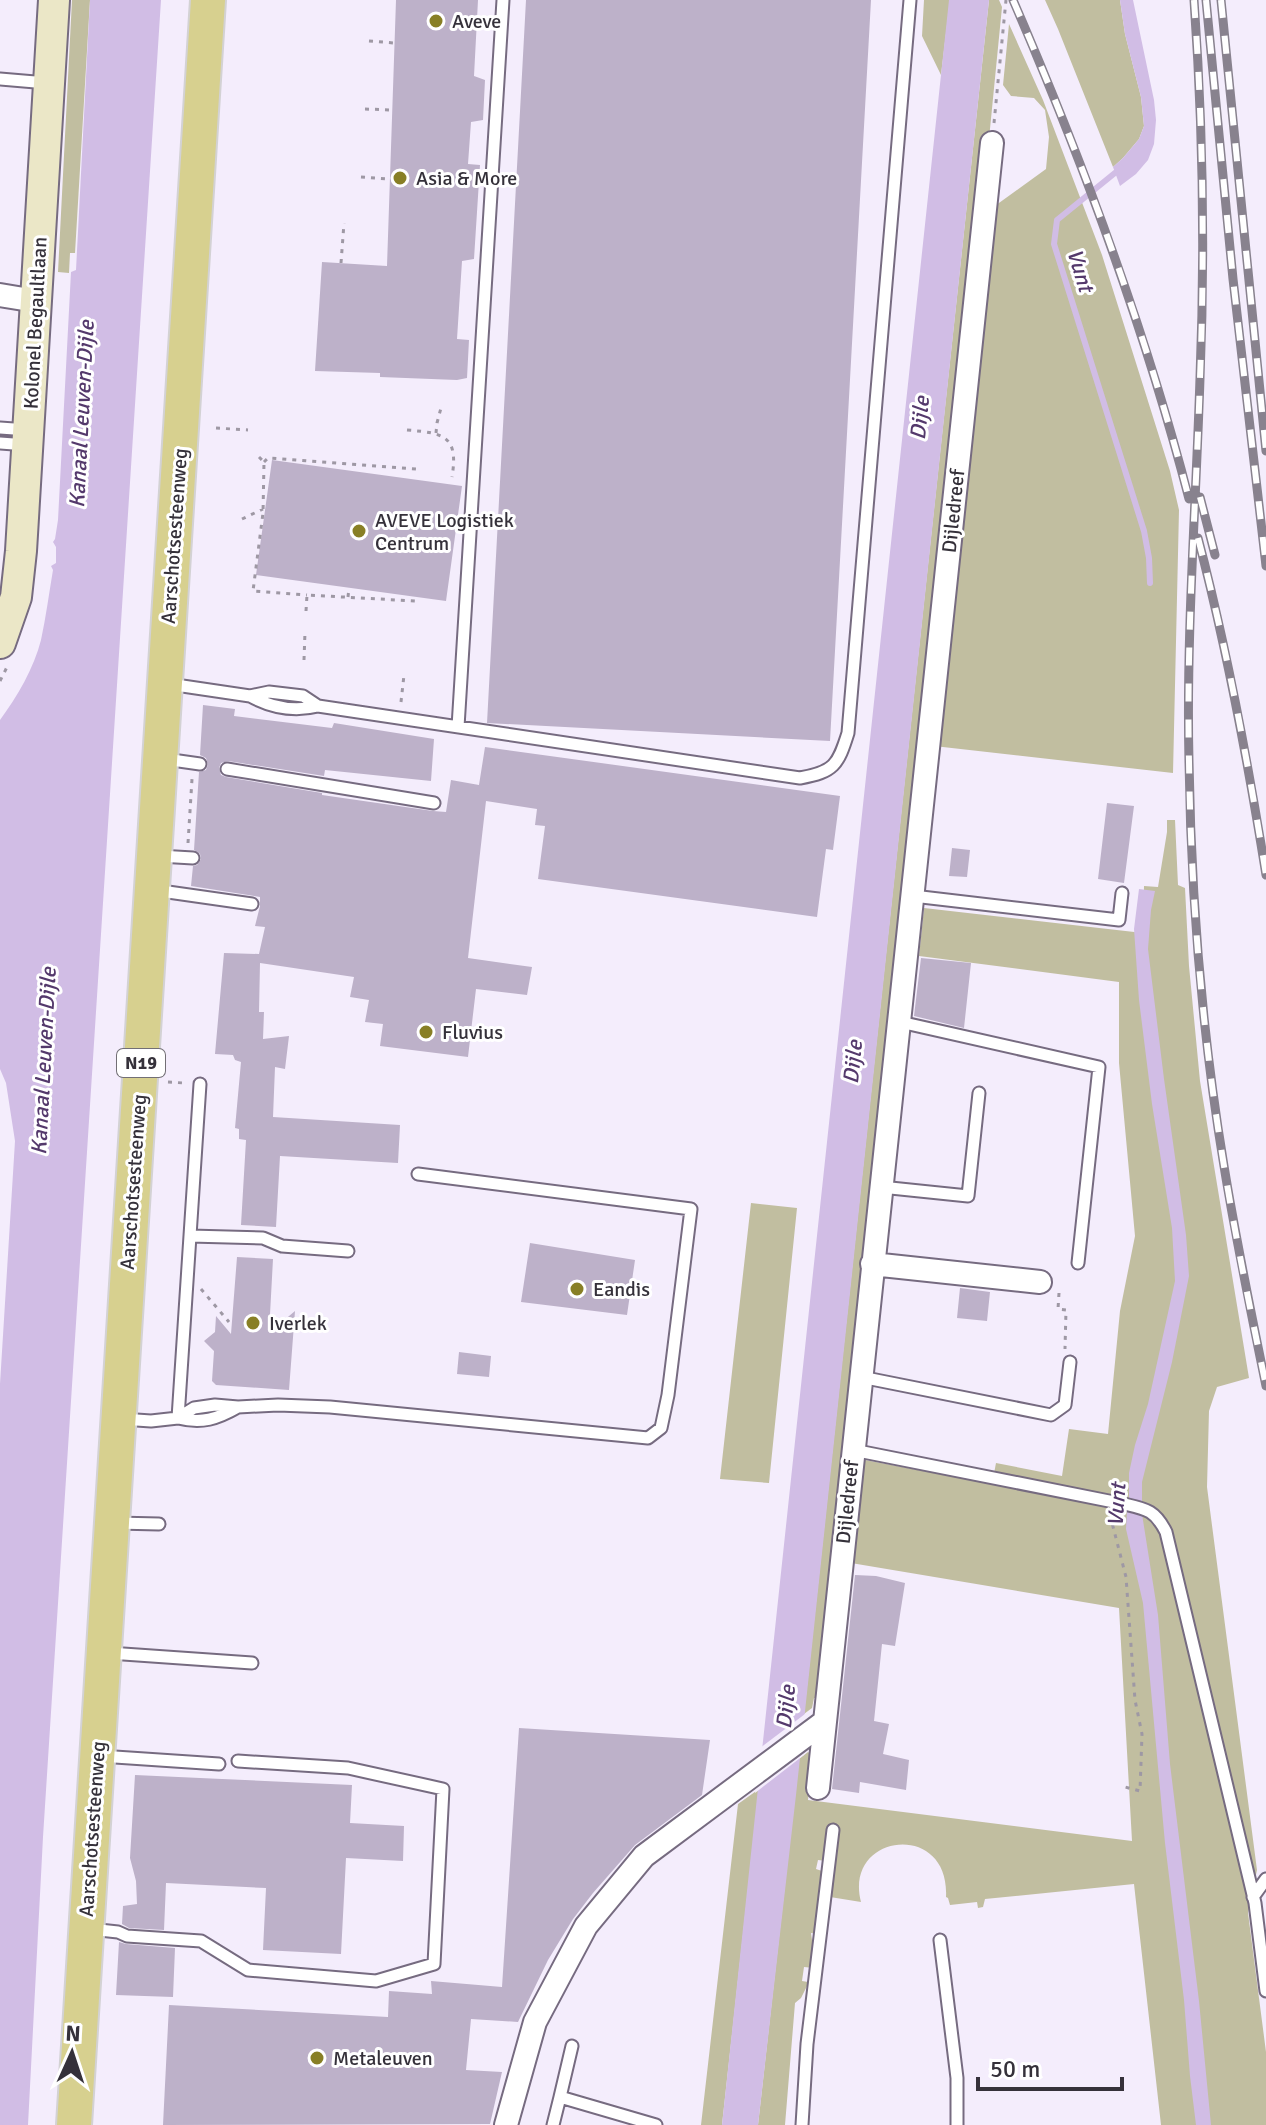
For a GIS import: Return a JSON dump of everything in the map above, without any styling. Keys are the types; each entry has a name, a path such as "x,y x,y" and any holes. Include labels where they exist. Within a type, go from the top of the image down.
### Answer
{"main road":[{"name":"Aarschotsesteenweg","path":"74,2125 152,890 170,851 160,758 208,0"}],"street":[{"name":"Kolonel Begaultlaan","path":"2,631 16,597 21,551 14,437 36,301 54,0"},
{"name":"Dijledreef","path":"818,1788 992,143"},
{"path":"0,295 36,301"},
{"path":"872,1264 1050,1283"},
{"path":"506,2125 535,2022 586,1926 644,1856 747,1779 824,1731"}],"lane":[{"path":"458,727 503,0"},
{"path":"165,683 250,696 266,705 278,707 301,710 318,706 800,778 823,774 840,758 848,733 910,0"},
{"path":"0,79 49,83"},
{"path":"160,758 200,764"},
{"path":"227,769 434,803"},
{"path":"170,851 193,858"},
{"path":"152,890 252,904"},
{"path":"913,896 1119,920 1122,893"},
{"path":"900,1022 1099,1067 1078,1263"},
{"path":"178,1418 200,1084"},
{"path":"881,1187 968,1196 979,1093"},
{"path":"118,1418 151,1421 178,1418 196,1422 217,1419 238,1407 278,1405 330,1407 648,1438 661,1428 668,1395 691,1209 418,1174"},
{"path":"190,1236 263,1238 282,1246 348,1251"},
{"path":"861,1377 1051,1415 1065,1405 1070,1362"},
{"path":"853,1450 1148,1509 1159,1518 1166,1532 1253,1897 1266,1991"},
{"path":"112,1522 159,1524"},
{"path":"103,1652 252,1663"},
{"path":"97,1755 219,1764"},
{"path":"86,1928 127,1936 201,1941 248,1970 376,1981 434,1964 443,1789 348,1768 238,1761"},
{"path":"802,2125 807,2044 833,1830"},
{"path":"1253,1897 1266,1879"},
{"path":"940,1940 957,2078 957,2125"},
{"path":"553,2125 572,2046"},
{"path":"560,2097 656,2125"}],"path":[{"path":"992,143 1006,0"},
{"path":"369,41 394,43"},
{"path":"365,109 392,110"},
{"path":"361,177 389,179"},
{"path":"341,263 344,223"},
{"path":"436,433 442,404"},
{"path":"216,428 248,430"},
{"path":"407,430 436,433 448,441 454,457 452,477"},
{"path":"259,457 264,462 263,509 253,591 415,601"},
{"path":"264,462 268,458 416,469"},
{"path":"242,519 263,509"},
{"path":"348,597 349,588"},
{"path":"306,611 307,595"},
{"path":"304,660 305,632"},
{"path":"401,702 404,675"},
{"path":"170,851 188,847 192,774"},
{"path":"160,1082 200,1084"},
{"path":"188,1274 229,1322"},
{"path":"1050,1283 1058,1309 1066,1310 1064,1348 1070,1362"},
{"path":"1106,1500 1126,1577 1135,1700 1142,1734 1140,1791 1125,1787"}],"shaded area":[{"path":"72,0 90,0 75,253 70,253 69,273 58,272"},
{"path":"924,0 950,0 941,75 922,36"},
{"path":"989,0 999,0 1002,7 989,139 818,1698 814,1698 812,1708 804,1714"},
{"path":"1045,0 1120,0 1141,97 1144,126 1139,139 1113,167 1058,29"},
{"path":"1009,24 1043,100 1102,255 1170,471 1179,510 1173,773 934,746 992,208 1046,169 1049,137 1045,110 1034,98 1011,96 1003,85"},
{"path":"1167,820 1175,820 1178,885 1185,888 1200,1081 1249,1378 1217,1387 1209,1411 1207,1487 1257,1870 1248,1913 1266,2052 1266,2125 1161,2125 1134,1884 985,1899 983,1907 978,1908 977,1902 950,1905 943,1872 932,1856 916,1847 898,1845 881,1850 867,1861 860,1879 861,1902 830,1897 838,1835 826,1861 818,1860 816,1869 825,1872 819,1934 811,1933 813,1947 817,1950 814,1968 804,1967 802,1981 808,1984 795,2003 785,2125 758,2125 799,1759 808,1752 813,1756 808,1800 1132,1841 1119,1608 851,1563 865,1460 992,1484 996,1463 1062,1476 1069,1429 1108,1434 1120,1311 1135,1236 1119,1063 1119,982 919,956 924,908 1143,933 1144,886 1158,887"},
{"path":"751,1203 797,1208 769,1483 720,1479"},
{"path":"759,1789 722,2125 701,2125 738,1804"}],"water":[{"name":"Kanaal Leuven-Dijle","path":"90,0 161,0 43,1837 28,2125 0,2125 0,1384 15,1141 6,1083 0,1069 0,720 13,702 38,651 53,570 51,566 56,563 53,542 58,520 71,272 76,270"},
{"name":"Dijle","path":"949,0 989,0 758,2125 722,2125"},
{"path":"1120,0 1133,0 1156,120 1154,144 1148,160 1120,186 1113,167 1139,139 1144,126 1141,97"},
{"path":"1139,889 1155,891 1148,949 1189,1276 1172,1362 1142,1482 1142,1502 1129,1499 1129,1473 1148,1404 1175,1281 1172,1228 1139,1000 1134,929"},
{"path":"1127,1511 1142,1514 1158,1615 1170,1764 1211,2125 1196,2125 1143,1603 1126,1529"}],"pier":[{"path":"809,1711 804,1755 755,1793 760,1748"}],"building":[{"path":"396,0 478,0 474,76 485,80 483,120 471,122 468,164 480,165 474,259 462,261 457,339 469,340 467,378 457,380 315,371 322,262 387,266"},
{"path":"526,0 871,0 830,741 487,723"},
{"name":"AVEVE Logistiek Centrum","path":"272,460 462,486 446,601 256,575"},
{"path":"203,705 235,709 234,716 332,728 334,723 434,739 431,781 325,770 324,776 228,761 221,763 219,768 221,775 226,777 433,811 446,812 451,780 479,785 485,747 840,796 833,850 826,849 817,917 538,879 545,826 535,825 537,809 486,801 468,958 532,967 527,995 476,989 468,1057 380,1046 383,1024 365,1022 369,1000 350,997 354,977 260,963 259,1012 264,1012 263,1039 289,1036 285,1069 275,1067 273,1117 400,1125 398,1163 280,1156 276,1227 241,1225 246,1140 239,1139 239,1129 235,1128 241,1062 235,1060 233,1055 215,1054 224,953 259,954 265,927 255,926 260,897 191,886 193,866 201,859 194,850 199,772 206,770 208,764 206,758 200,755"},
{"path":"1107,803 1134,806 1124,883 1098,879"},
{"path":"952,848 970,850 967,877 949,876"},
{"path":"921,958 971,963 964,1028 914,1016"},
{"name":"Eandis","path":"530,1243 635,1260 627,1315 521,1302"},
{"name":"Iverlek","path":"237,1257 273,1259 269,1333 295,1311 289,1390 216,1385 212,1381 214,1351 204,1341 215,1332 216,1316 231,1334"},
{"path":"960,1288 990,1292 987,1321 957,1318"},
{"path":"459,1352 491,1356 489,1377 457,1374"},
{"path":"855,1575 905,1583 895,1646 882,1644 874,1721 889,1724 883,1754 909,1760 906,1790 860,1782 859,1793 832,1789"},
{"path":"519,1728 710,1740 702,1795 635,1845 593,1893 548,1960 518,2022 471,2019 466,2070 502,2072 490,2124 163,2125 169,2005 388,2017 389,1991 432,1994 431,1981 502,1987"},
{"path":"135,1775 352,1785 350,1823 404,1826 403,1861 346,1858 341,1954 263,1950 266,1888 166,1883 164,1930 129,1928 122,1924 123,1906 137,1904 136,1881 130,1858"},
{"path":"119,1942 175,1948 173,1997 116,1995"}],"waterway":[{"name":"Vunt","path":"1121,168 1057,220 1054,244 1144,531 1150,583"}],"railway":[{"path":"1013,0 1111,246 1153,372 1189,499"},
{"path":"1194,0 1203,236 1189,666 1192,863 1199,965 1216,1116 1266,1386"},
{"path":"1206,0 1233,279 1266,566"},
{"path":"1221,0 1266,451"},
{"path":"1200,497 1215,555"},
{"path":"1198,538 1236,706 1266,875"}],"place":[{"name":"Aveve","path":"436,21"},
{"name":"Asia & More","path":"400,178"},
{"name":"AVEVE Logistiek Centrum","path":"359,531"},
{"name":"Fluvius","path":"426,1032"},
{"name":"Eandis","path":"577,1289"},
{"name":"Iverlek","path":"253,1323"},
{"name":"Metaleuven","path":"317,2058"}]}
